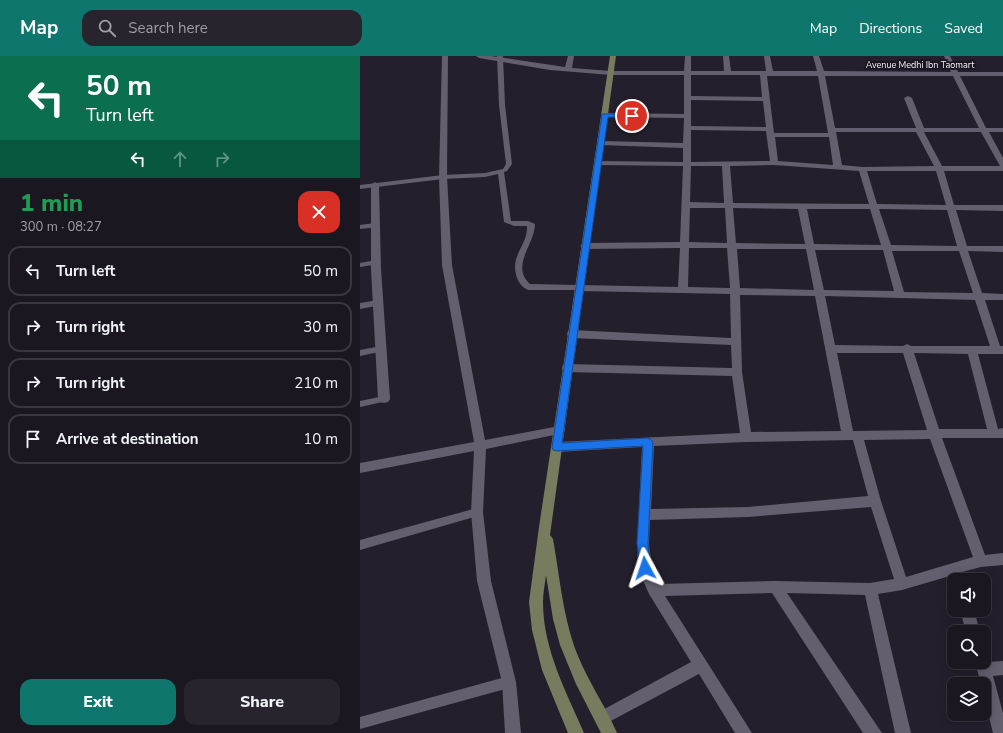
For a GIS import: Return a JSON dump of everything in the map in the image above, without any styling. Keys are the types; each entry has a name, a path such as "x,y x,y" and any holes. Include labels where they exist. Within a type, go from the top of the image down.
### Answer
{"main road":[{"path":"576,733 549,670 539,630 536,602 544,527 557,447 567,368 613,56"},
{"path":"544,527 558,609 567,645 588,693 609,733"}],"street":[{"path":"445,56 443,177 446,265 480,444 477,512 484,582 509,682 513,733"},
{"name":"Avenue Medhi Ibn Taomart","path":"479,56 568,70 611,73 1003,74"},
{"path":"568,70 571,56"},
{"path":"683,290 686,245 688,56"},
{"path":"726,56 728,73"},
{"path":"767,56 766,99 774,163"},
{"path":"816,56 821,73 838,167"},
{"path":"947,56 1003,165"},
{"path":"688,98 766,99"},
{"path":"830,349 907,348 1000,350 979,297 938,168 920,130 908,98"},
{"path":"605,115 688,116"},
{"path":"688,128 832,133 920,130 1003,130"},
{"path":"600,143 688,146"},
{"path":"598,163 774,163 862,169 1003,169"},
{"path":"726,164 735,291 737,372 746,437"},
{"path":"862,169 887,248 900,296"},
{"path":"375,185 376,262 384,399"},
{"path":"686,205 1003,208"},
{"path":"802,206 818,294 830,349 853,435 902,584"},
{"path":"585,246 686,245 1003,249"},
{"path":"579,288 1003,297"},
{"path":"572,334 736,342"},
{"path":"907,348 934,434 981,561"},
{"path":"557,447 746,437 998,434 972,349"},
{"path":"567,368 737,372"},
{"path":"360,468 559,430"},
{"path":"648,442 643,543 645,568 654,590 744,733"},
{"path":"644,515 748,512 875,500"},
{"path":"958,573 981,561 1003,559"},
{"path":"654,590 775,587 870,589 947,576"},
{"path":"775,587 871,731 874,733"},
{"path":"870,589 903,733"},
{"path":"602,718 701,665"},
{"path":"991,666 1003,668"},
{"path":"984,669 1001,733"}],"lane":[{"path":"360,187 443,177 485,175 501,172 508,168 509,164 502,105 499,58"},
{"path":"501,172 508,222 511,224 528,223 531,224 532,227 528,241 521,251 517,266 522,282 528,287 579,288"},
{"path":"360,227 375,225"},
{"path":"360,265 376,262"},
{"path":"360,306 378,302"},
{"path":"360,353 381,349"},
{"path":"360,404 384,399"},
{"path":"360,544 477,512"},
{"path":"360,723 509,682"}],"route":[{"path":"632,116 605,115 563,395 557,447 648,442 643,543 645,568"}]}
